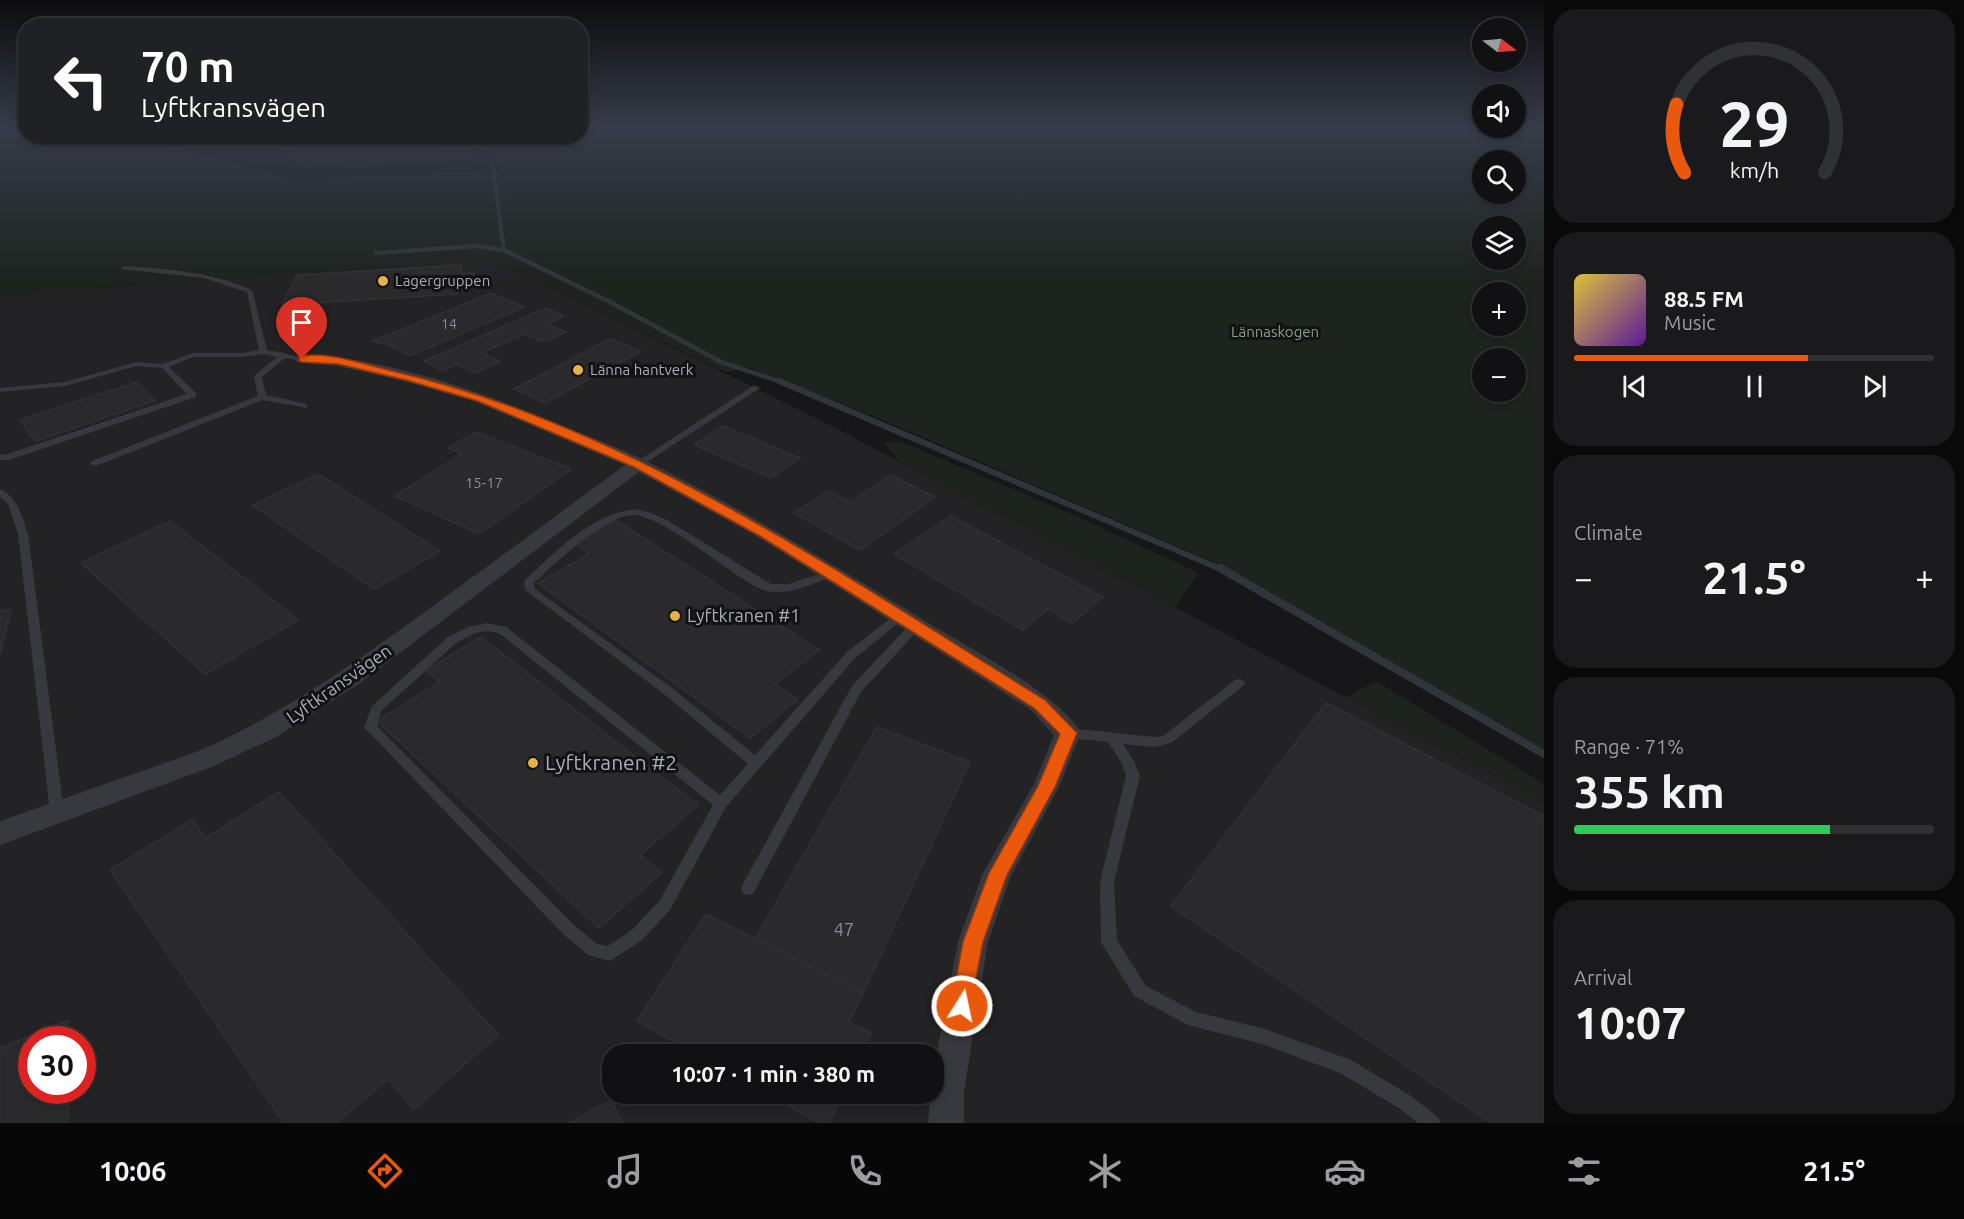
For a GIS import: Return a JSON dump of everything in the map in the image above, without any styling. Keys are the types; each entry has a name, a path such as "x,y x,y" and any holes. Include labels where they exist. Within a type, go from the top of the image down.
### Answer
{"street":[{"path":"293,357 338,361 408,377 482,398 638,464 765,533 908,621 1040,704 1068,733 1046,787 998,873 973,942 946,1091 946,1123"},
{"name":"Lyftkransvägen","path":"0,833 237,747 285,722 361,671 638,464"}],"lane":[{"path":"124,268 179,272 225,279 250,291 263,352"},
{"path":"0,390 64,384 136,364 164,366 192,355 243,355 263,352 293,357"},
{"path":"262,397 258,376 293,357"},
{"path":"0,457 6,458 193,395 164,366"},
{"path":"638,464 756,388"},
{"path":"94,463 262,397 304,406"},
{"path":"0,492 12,503 23,534 57,812"},
{"path":"756,763 668,691 530,590 529,582 571,543 621,513 635,512 666,525 757,583 769,588 789,588 830,574"},
{"path":"721,802 502,630 487,627 472,630 452,640 375,709 370,727 569,930 593,950 610,954 637,935 665,905 721,802 851,655 908,621"},
{"path":"748,889 856,688 908,621"},
{"path":"1068,733 1154,742 1166,740 1239,683"},
{"path":"1112,738 1127,761 1133,776 1107,881 1109,942 1140,991 1194,1019 1262,1036 1346,1066 1405,1102 1432,1123"}],"shaded area":[{"path":"494,260 828,424 1544,802 1544,1123 0,1123 0,295"}],"green space":[{"name":"Lännaskogen","path":"0,178 1472,178 1472,204 1526,204 1526,178 1544,178 1544,750 1230,569 883,420 750,368 725,372 494,260 0,295"},
{"path":"899,441 1078,517 1199,573 1176,606 1177,610 899,461 884,443"},
{"path":"1376,681 1544,784 1544,802 1346,697"}],"building":[{"name":"Lagergruppen","path":"462,265 460,273 474,273 472,287 459,288 457,294 282,305 297,275"},
{"path":"491,293 524,307 410,356 384,342 380,344 373,341"},
{"path":"546,308 564,316 547,324 566,332 543,342 524,334 482,353 500,361 475,373 457,364 442,371 424,361"},
{"name":"Länna hantverk","path":"610,339 641,351 545,403 514,389"},
{"path":"137,382 155,401 35,441 20,420"},
{"path":"723,426 800,458 771,478 694,445"},
{"path":"476,432 571,469 479,534 395,496 462,454 448,448"},
{"path":"318,474 440,551 374,589 253,505"},
{"path":"890,475 935,497 860,550 794,513 829,491 850,502"},
{"path":"951,516 1103,597 1072,623 1048,609 1023,630 894,554"},
{"name":"Lyftkranen #1","path":"615,520 819,650 775,684 798,699 750,738 538,583 589,554 574,543"},
{"path":"170,521 298,620 205,674 81,563"},
{"path":"11,609 0,654 0,611"},
{"name":"Lyftkranen #2","path":"481,637 698,805 640,855 661,873 599,928 377,721 440,682 426,670"},
{"path":"1326,703 1544,816 1544,1123 1491,1123 1171,906"},
{"path":"877,727 970,762 863,993 755,939"},
{"path":"279,792 498,1035 413,1110 389,1079 336,1123 284,1123 110,870 192,820 206,838"},
{"path":"706,914 863,993 849,1022 871,1033 866,1044 679,1044 637,1021"},
{"path":"68,1020 68,1026 53,1026"},
{"path":"18,1041 18,1104 68,1104 68,1123 0,1123 0,1048"},
{"path":"604,1104 613,1104 623,1123 569,1123"},
{"path":"785,1104 838,1104 829,1123 819,1123"}],"waterway":[{"path":"495,178 502,238"},
{"path":"502,237 504,250"},
{"path":"376,253 478,246 504,250"},
{"path":"504,250 610,302 721,362 783,383"},
{"path":"783,383 1223,570"},
{"path":"1220,568 1544,754"}],"place":[{"name":"Lagergruppen","path":"383,281"},
{"name":"Länna hantverk","path":"578,370"},
{"name":"Lyftkranen #1","path":"675,616"},
{"name":"Lyftkranen #2","path":"533,763"}],"route":[{"path":"302,359 338,361 408,377 482,398 638,464 765,533 1040,704 1068,733 1046,787 998,873 973,942 962,1006"}]}
